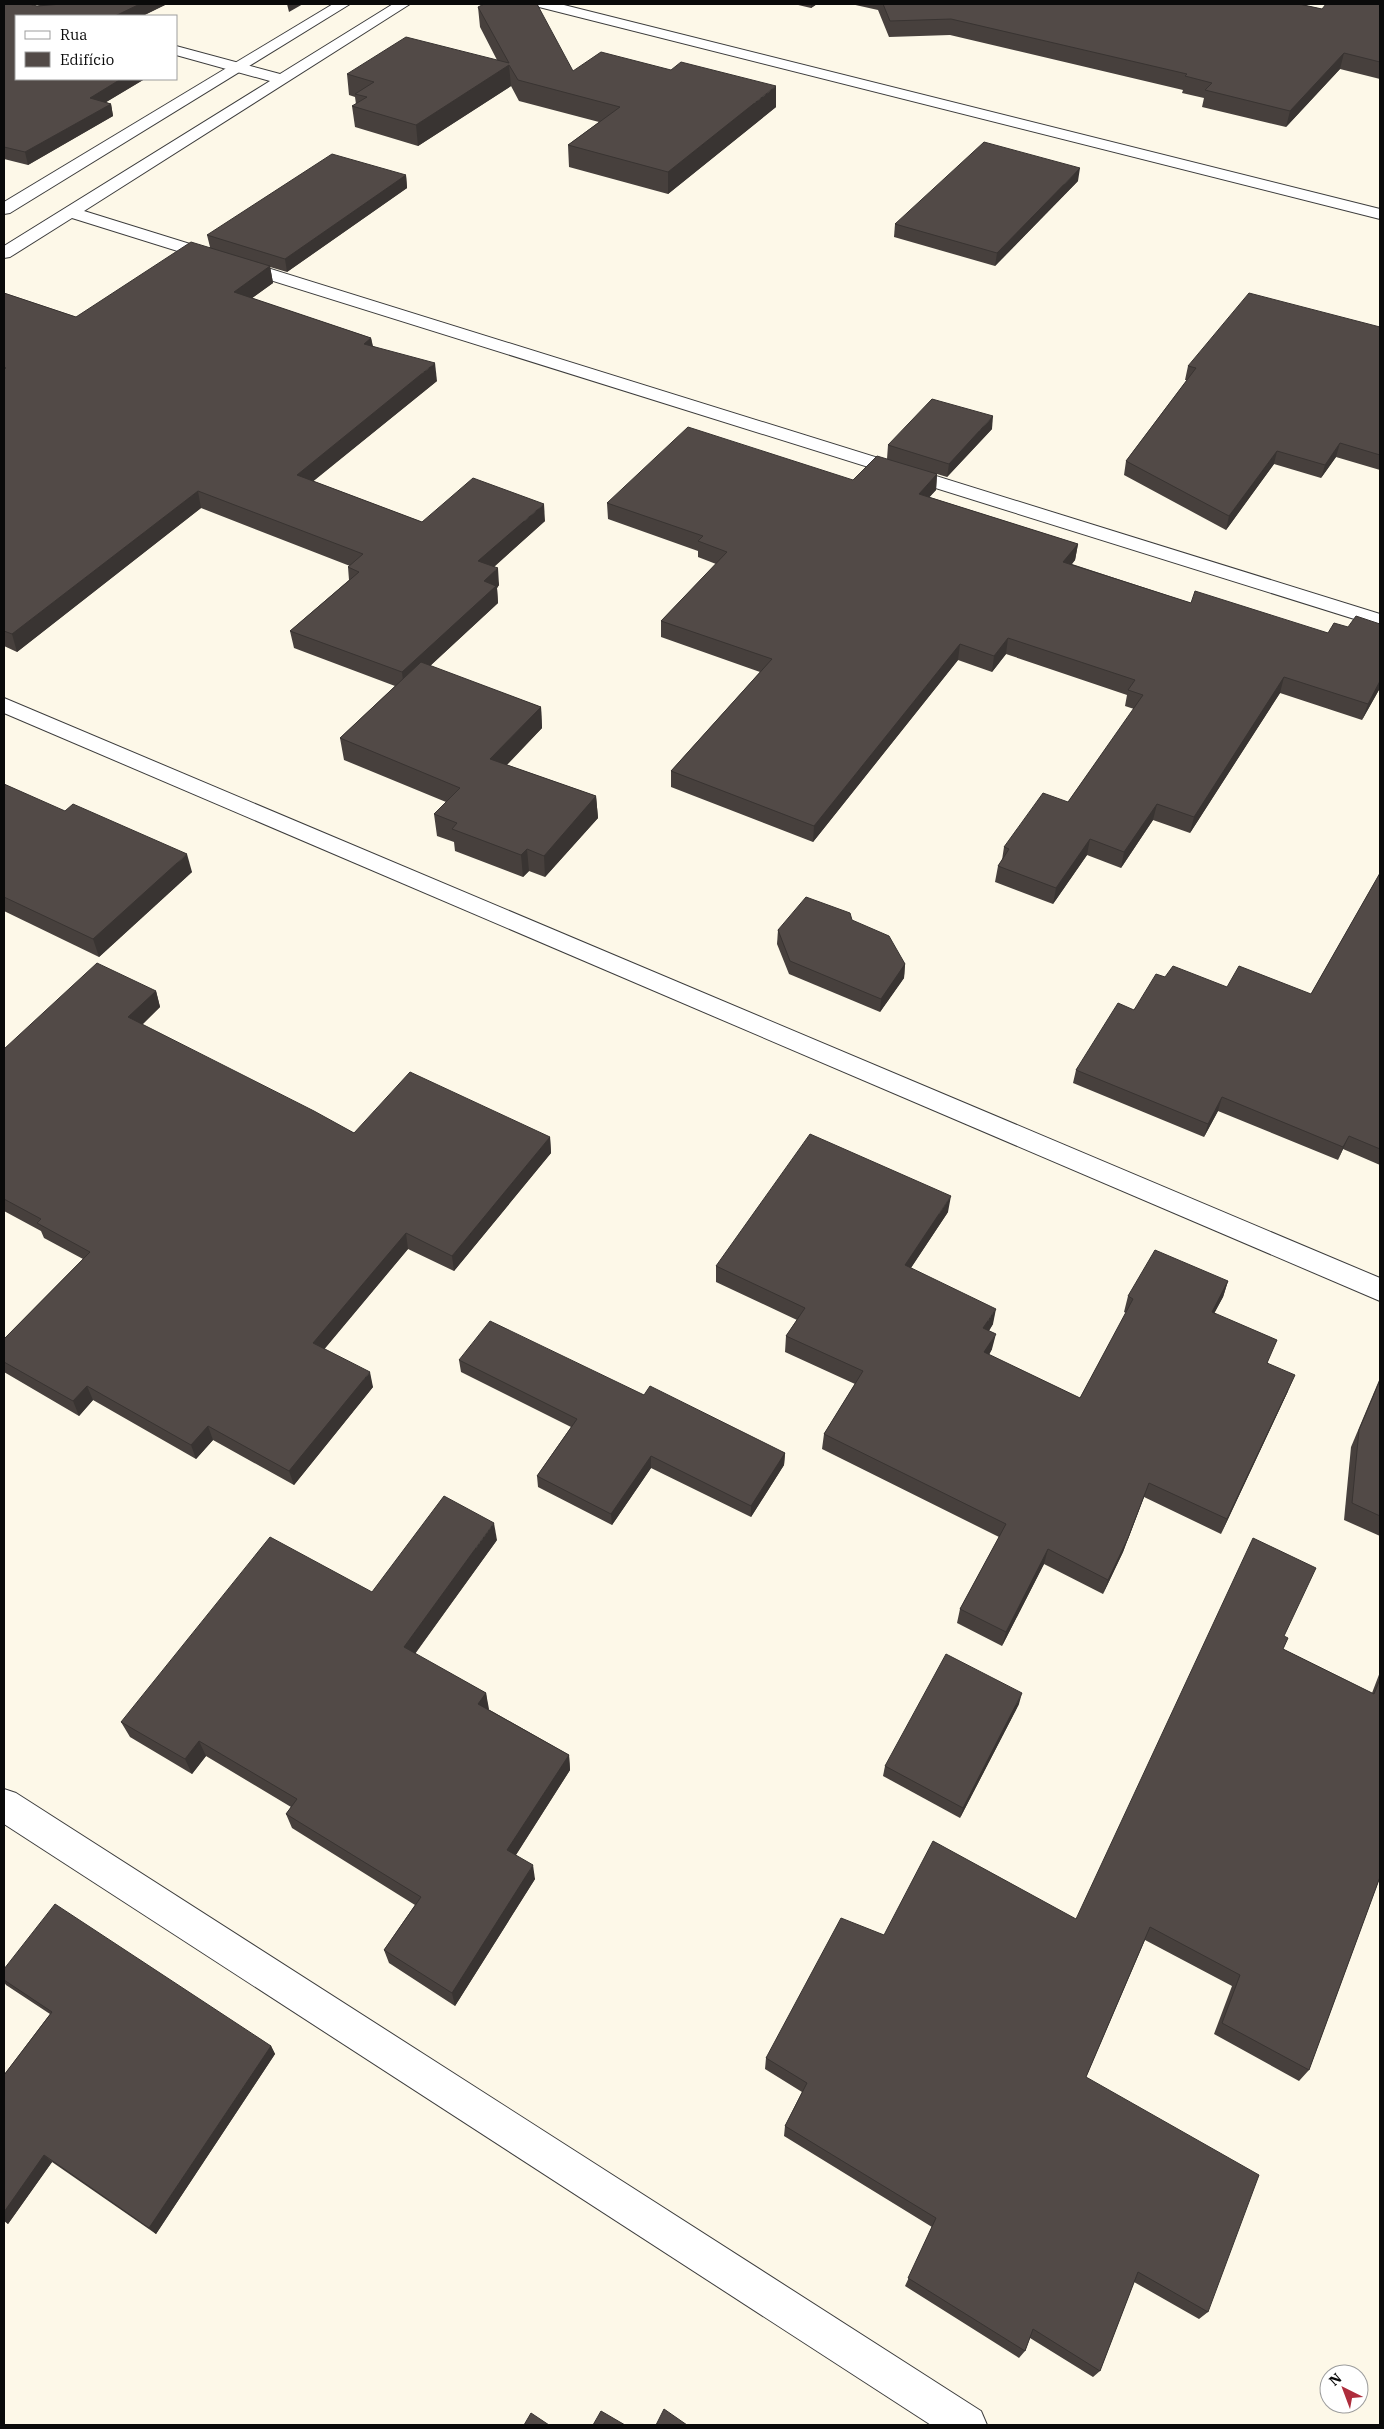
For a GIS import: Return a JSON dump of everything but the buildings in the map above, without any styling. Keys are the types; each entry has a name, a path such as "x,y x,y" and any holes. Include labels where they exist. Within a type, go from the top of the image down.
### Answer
{"street":[{"path":"4,209 343,4"},
{"path":"4,253 403,4"},
{"path":"544,4 1380,214"},
{"path":"178,51 281,79"},
{"path":"71,212 1380,621"},
{"path":"4,705 1380,1290"},
{"path":"4,1806 967,2425"}]}
